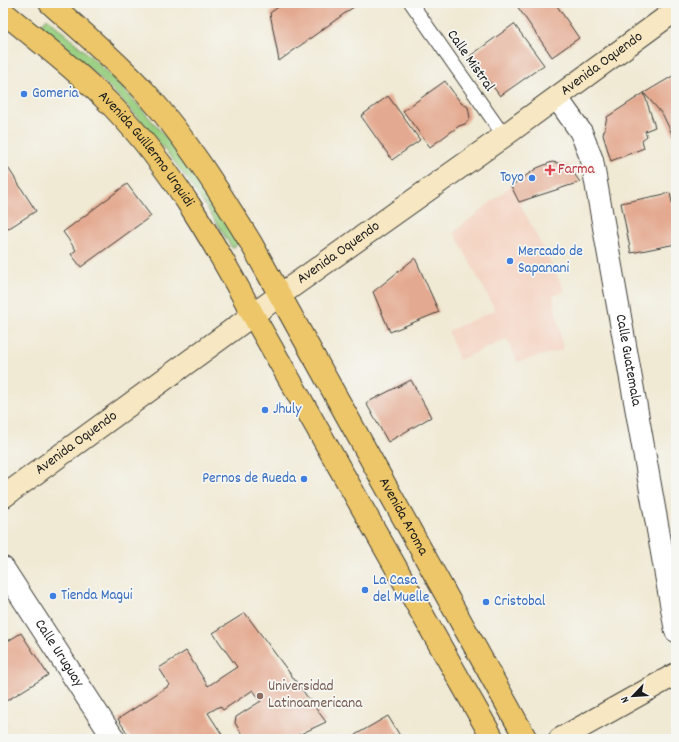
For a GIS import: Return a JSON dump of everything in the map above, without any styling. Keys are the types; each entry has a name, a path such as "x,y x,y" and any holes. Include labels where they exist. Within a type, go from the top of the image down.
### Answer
{"main road":[{"path":"50,3 145,93 181,136 251,243 280,295"},
{"name":"Avenida Oquendo","path":"3,497 280,295 504,136 676,10"},
{"name":"Avenida Guillermo Urquidi","path":"3,12 70,66 114,108 150,152 188,204 220,252 253,315"},
{"name":"Avenida Aroma","path":"280,295 526,739"},
{"name":"Avenida Aroma","path":"253,315 493,739"},
{"path":"560,739 676,674"}],"street":[{"path":"3,12 14,3"},
{"name":"Calle Guatemala","path":"556,98 581,132 592,160 676,631"},
{"name":"Calle Uruguay","path":"3,568 114,739"}],"lane":[{"name":"Calle Mistral","path":"411,3 504,136"}],"shaded area":[{"name":"Mercado de Sapanani","path":"511,186 565,291 553,296 563,350 517,362 507,339 459,360 448,331 495,310 454,232"}],"green space":[{"path":"47,18 101,66 145,112 179,154 211,198 240,243 232,248 203,202 172,158 119,97 41,25"}],"building":[{"path":"284,3 359,3 279,61 270,13"},
{"path":"515,3 555,3 579,38 552,57"},
{"path":"514,24 544,65 500,96 470,56"},
{"path":"676,74 676,135 673,136 663,115 644,93"},
{"path":"445,81 461,103 468,107 470,118 465,124 459,126 430,147 403,111"},
{"path":"644,93 655,127 645,131 647,136 642,140 644,148 611,161 603,135 607,117"},
{"path":"388,96 420,140 392,160 361,116"},
{"path":"3,160 36,211 3,232"},
{"path":"552,162 568,165 580,182 519,202 511,186 537,168"},
{"path":"127,184 151,216 81,267 71,254 76,250 63,232"},
{"path":"670,193 676,221 676,244 631,253 621,203"},
{"path":"415,258 439,312 390,332 373,292"},
{"path":"411,380 431,417 388,442 366,403"},
{"path":"245,613 326,722 290,739 238,739 243,736 235,723 236,717 261,701 253,690 223,710 220,706 208,713 225,739 131,739 118,719 170,685 159,668 186,651 208,686 237,667 213,633"},
{"path":"21,633 48,675 3,703 3,644"},
{"path":"388,716 402,739 357,739 355,735"}],"place":[{"name":"Gomeria","path":"24,94"},
{"name":"Farma","path":"550,170"},
{"name":"Toyo","path":"532,178"},
{"name":"Mercado de Sapanani","path":"510,261"},
{"name":"Jhuly","path":"265,410"},
{"name":"Pernos de Rueda","path":"304,479"},
{"name":"La Casa del Muelle","path":"365,590"},
{"name":"Tienda Magui","path":"53,596"},
{"name":"Cristobal","path":"486,602"},
{"name":"Universidad Latinoamericana","path":"260,696"}]}
